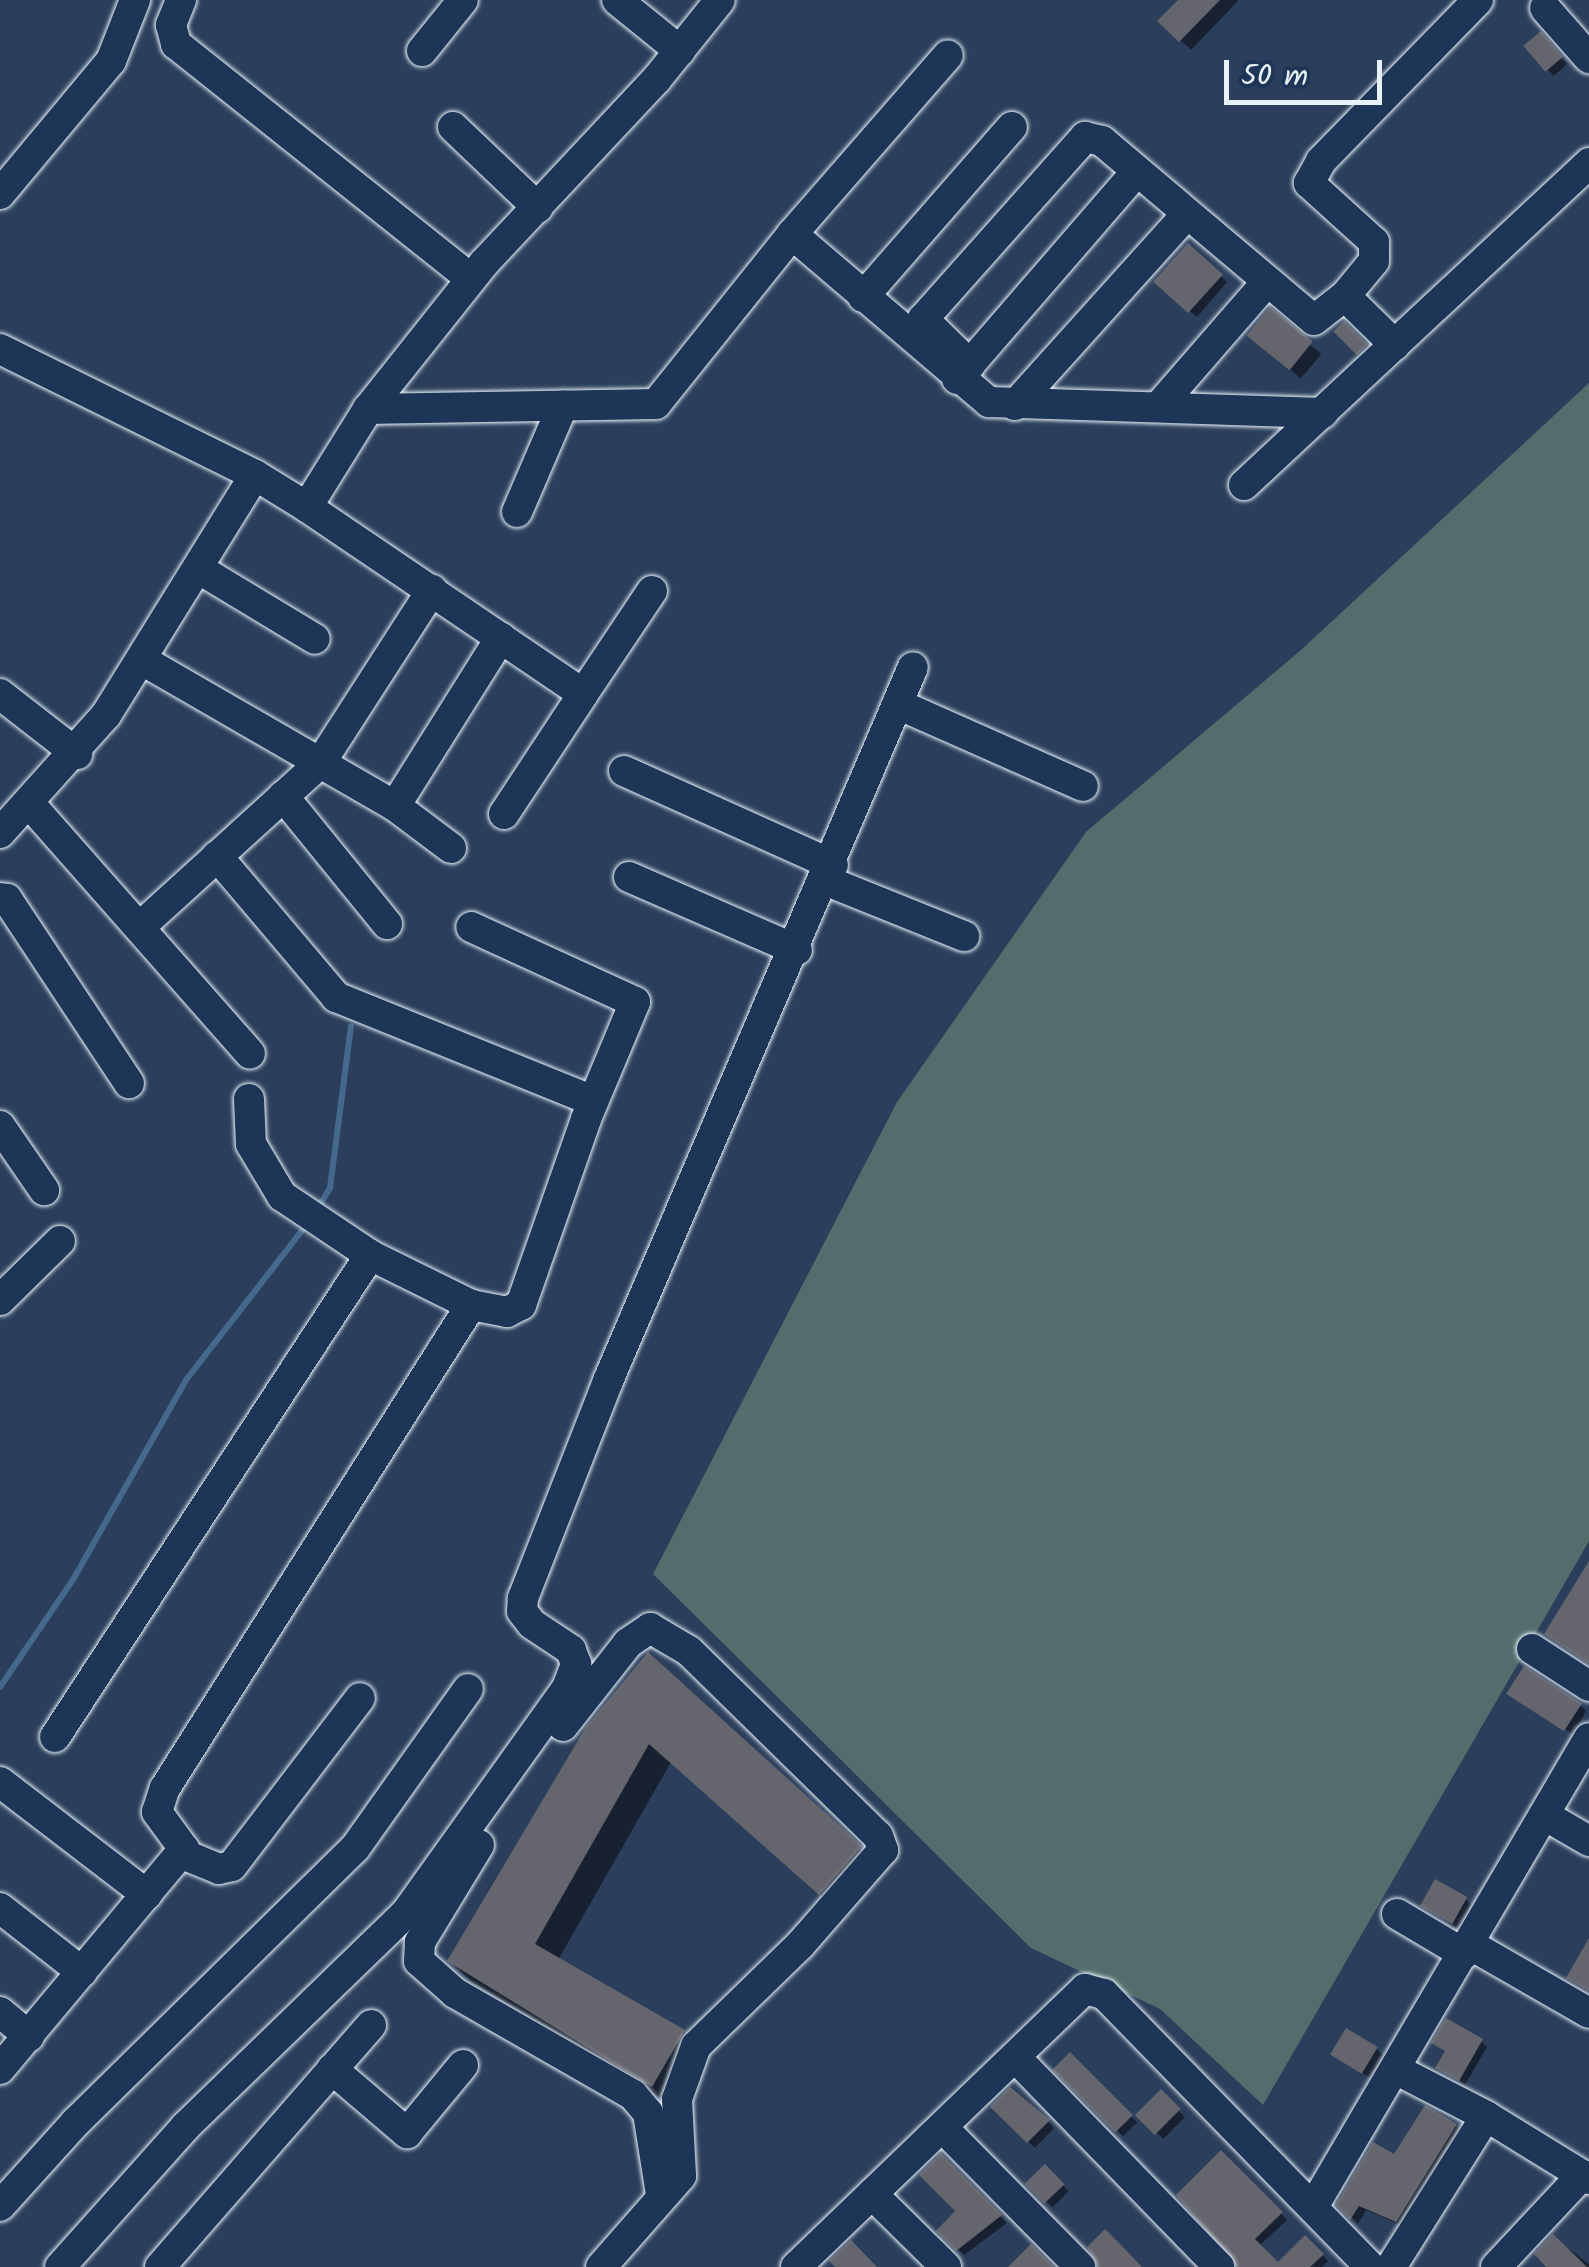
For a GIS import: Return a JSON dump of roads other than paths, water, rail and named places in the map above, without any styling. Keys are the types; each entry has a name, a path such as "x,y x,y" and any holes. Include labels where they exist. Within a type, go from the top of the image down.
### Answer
{"street":[{"path":"0,194 110,60 135,0"},
{"path":"181,0 171,25 176,44 471,280"},
{"path":"422,52 464,0"},
{"path":"617,0 680,51"},
{"path":"307,507 368,409 471,280 680,51 720,0"},
{"path":"929,343 924,320 931,308 1079,141 1102,141 1314,320 1345,296 1377,251 1309,183 1312,172 1478,0"},
{"path":"1546,3 1589,58"},
{"path":"368,409 656,404 792,234 948,56"},
{"path":"453,126 538,208"},
{"path":"863,296 1012,126"},
{"path":"1244,485 1589,163"},
{"path":"964,372 1137,171"},
{"path":"1015,405 1179,222"},
{"path":"792,234 863,296 964,372 989,402 1323,413"},
{"path":"1160,405 1261,289"},
{"path":"1345,296 1396,345"},
{"path":"0,349 255,474 583,694"},
{"path":"517,512 563,405"},
{"path":"0,833 77,754 142,660 255,474"},
{"path":"199,569 314,639"},
{"path":"142,925 321,762 432,590"},
{"path":"504,814 652,591"},
{"path":"395,806 502,637"},
{"path":"142,660 395,806 451,848"},
{"path":"60,2267 185,2127 406,1913 567,1688 576,1664 570,1650 532,1624 522,1611 523,1598 608,1380 830,873 913,667"},
{"path":"0,694 77,754"},
{"path":"900,705 1083,786"},
{"path":"624,770 964,936"},
{"path":"283,796 387,924"},
{"path":"29,803 142,925 250,1054"},
{"path":"217,856 336,997 593,1102"},
{"path":"629,877 797,950"},
{"path":"0,898 7,899 130,1083"},
{"path":"249,1100 251,1144 282,1196 370,1254 471,1305 507,1312 521,1306 593,1102 634,1008 632,998 472,927"},
{"path":"0,1126 44,1190"},
{"path":"0,1300 60,1241"},
{"path":"55,1737 370,1254"},
{"path":"0,2069 180,1854 181,1842 156,1807 164,1788 471,1305"},
{"path":"601,2267 642,2226 661,2194 681,2176 677,2099 696,2046 800,1946 883,1850 878,1836 690,1651 650,1628 608,1666 496,1816 420,1942 419,1961 456,1993 633,2095 648,2113 661,2194"},
{"path":"1532,1649 1589,1686"},
{"path":"0,2206 76,2122 355,1848 468,1690"},
{"path":"180,1854 218,1869 232,1866 360,1698"},
{"path":"1312,2208 1589,1738"},
{"path":"0,1782 147,1895"},
{"path":"1546,1816 1589,1841"},
{"path":"0,1908 82,1972"},
{"path":"1397,1914 1589,2013"},
{"path":"796,2267 1085,1989 1104,1994 1370,2267"},
{"path":"0,2012 29,2036"},
{"path":"160,2267 371,2025"},
{"path":"1014,2057 1219,2267"},
{"path":"332,2070 407,2133 463,2065"},
{"path":"1396,2070 1486,2116 1585,2177 1496,2267"},
{"path":"1391,2267 1486,2116"},
{"path":"942,2127 1080,2267"},
{"path":"872,2194 946,2267"}],"waterway":[{"path":"317,1209 330,1188 351,1026"},
{"path":"0,1687 74,1578 186,1380 307,1224"}]}
